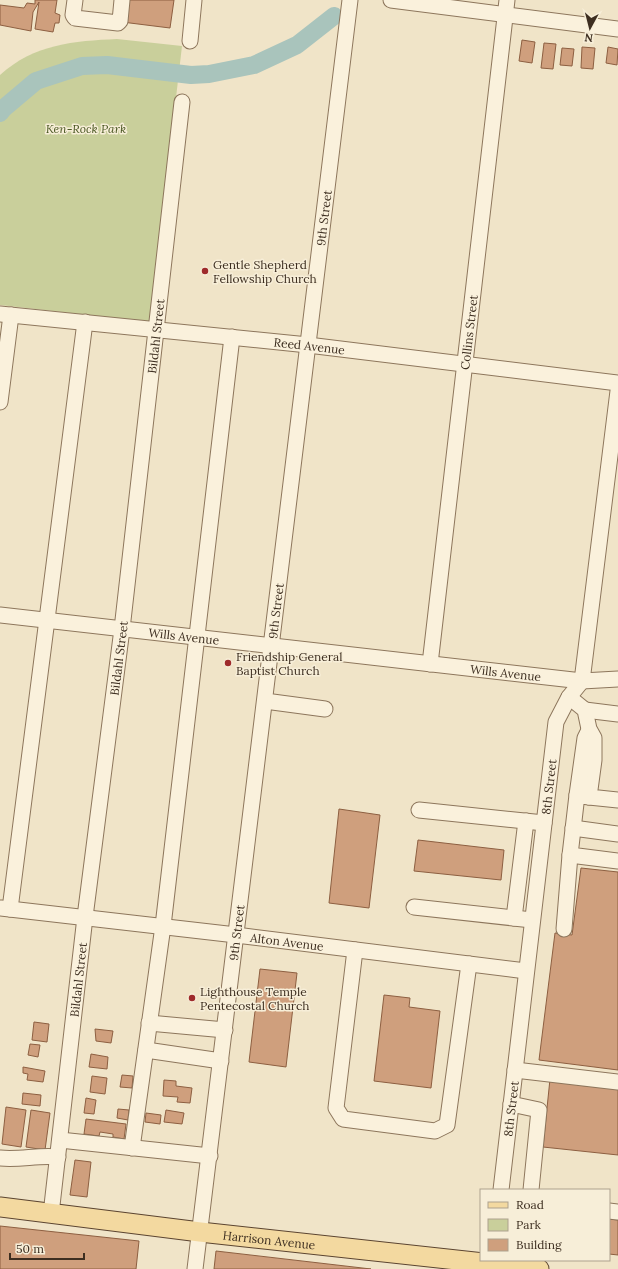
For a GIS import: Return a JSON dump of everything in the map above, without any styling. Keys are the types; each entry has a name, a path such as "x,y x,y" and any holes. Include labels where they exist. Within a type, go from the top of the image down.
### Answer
{"main road":[{"name":"Harrison Avenue","path":"0,1207 200,1232 480,1261"},
{"name":"Harrison Avenue","path":"493,1262 539,1269"}],"street":[{"path":"75,0 73,15 75,18 118,23 120,20 122,0"},
{"path":"190,41 194,0"},
{"name":"9th Street","path":"196,1269 350,0"},
{"path":"391,0 506,7 618,30"},
{"name":"Collins Street","path":"430,664 506,7"},
{"name":"Bildahl Street","path":"51,1214 85,917 122,629 182,102"},
{"path":"0,402 5,314"},
{"name":"Reed Avenue","path":"5,314 308,345 618,383"},
{"path":"5,909 47,620 85,322"},
{"path":"132,1148 162,926 232,337"},
{"path":"582,681 618,391"},
{"name":"Wills Avenue","path":"0,615 582,681 618,679"},
{"name":"8th Street","path":"501,1189 556,722 569,697 582,681"},
{"path":"569,697 585,710 618,714"},
{"path":"265,701 325,709"},
{"path":"564,929 573,828 594,760 594,738 589,729 585,710"},
{"path":"583,796 618,800"},
{"path":"419,810 544,823"},
{"path":"514,918 526,821"},
{"path":"573,828 618,834"},
{"path":"570,855 618,861"},
{"path":"414,907 532,920"},
{"name":"Alton Avenue","path":"5,909 162,926 526,971"},
{"path":"355,950 336,1108 343,1119 435,1131 447,1125 469,964"},
{"path":"149,1023 225,1030"},
{"path":"146,1050 221,1061"},
{"path":"515,1070 618,1082"},
{"path":"511,1104 539,1110 531,1189"},
{"path":"60,1140 210,1156"},
{"path":"0,1158 17,1159 43,1155 58,1157"}],"green space":[{"name":"Ken-Rock Park","path":"117,39 182,46 150,322 0,305 0,75 27,57 55,46 85,41"}],"building":[{"path":"35,0 57,0 55,13 60,15 59,23 55,23 53,32 35,29 39,2 33,12 31,31 0,25 0,5 24,8 27,3 35,4"},
{"path":"125,0 174,0 170,28 122,22"},
{"path":"522,40 535,42 532,63 519,61"},
{"path":"544,43 556,44 553,69 541,68"},
{"path":"582,47 595,48 593,69 581,68"},
{"path":"608,47 618,49 617,65 606,63"},
{"path":"562,48 574,49 572,66 560,65"},
{"path":"339,809 380,815 369,908 329,903"},
{"path":"418,840 504,850 501,880 414,871"},
{"path":"581,868 618,872 618,1070 539,1060 555,933 572,935"},
{"path":"260,969 297,973 286,1067 249,1062"},
{"path":"384,995 410,998 409,1007 440,1011 431,1088 374,1081"},
{"path":"34,1022 49,1024 47,1042 32,1040"},
{"path":"95,1029 113,1031 111,1043 96,1041"},
{"path":"30,1044 40,1045 38,1057 28,1055"},
{"path":"91,1054 108,1057 107,1069 89,1067"},
{"path":"23,1067 45,1071 43,1082 27,1080 28,1074 23,1073"},
{"path":"122,1075 133,1076 132,1088 120,1087"},
{"path":"92,1076 107,1078 105,1094 90,1092"},
{"path":"550,1079 577,1082 577,1085 618,1089 618,1155 543,1147"},
{"path":"164,1080 176,1081 176,1086 192,1088 190,1103 177,1102 178,1097 163,1096"},
{"path":"23,1093 41,1095 40,1106 22,1104"},
{"path":"86,1098 96,1100 94,1114 84,1113"},
{"path":"6,1107 26,1110 21,1147 2,1144"},
{"path":"118,1109 129,1110 128,1120 117,1118"},
{"path":"31,1110 50,1113 45,1150 26,1147"},
{"path":"166,1110 184,1113 182,1124 164,1122"},
{"path":"146,1113 161,1115 160,1124 145,1122"},
{"path":"86,1119 126,1124 124,1139 113,1137 113,1134 100,1132 99,1136 84,1134"},
{"path":"75,1160 91,1162 87,1197 70,1195"},
{"path":"610,1219 618,1220 618,1255 610,1254"},
{"path":"0,1226 139,1241 136,1269 0,1269"},
{"path":"216,1251 371,1269 214,1269"}],"waterway":[{"path":"0,113 36,81 82,66 107,65 191,75 209,74 254,65 297,45 334,16"}],"place":[{"name":"Gentle Shepherd Fellowship Church","path":"205,271"},
{"name":"Friendship General Baptist Church","path":"228,663"},
{"name":"Lighthouse Temple Pentecostal Church","path":"192,998"}]}
